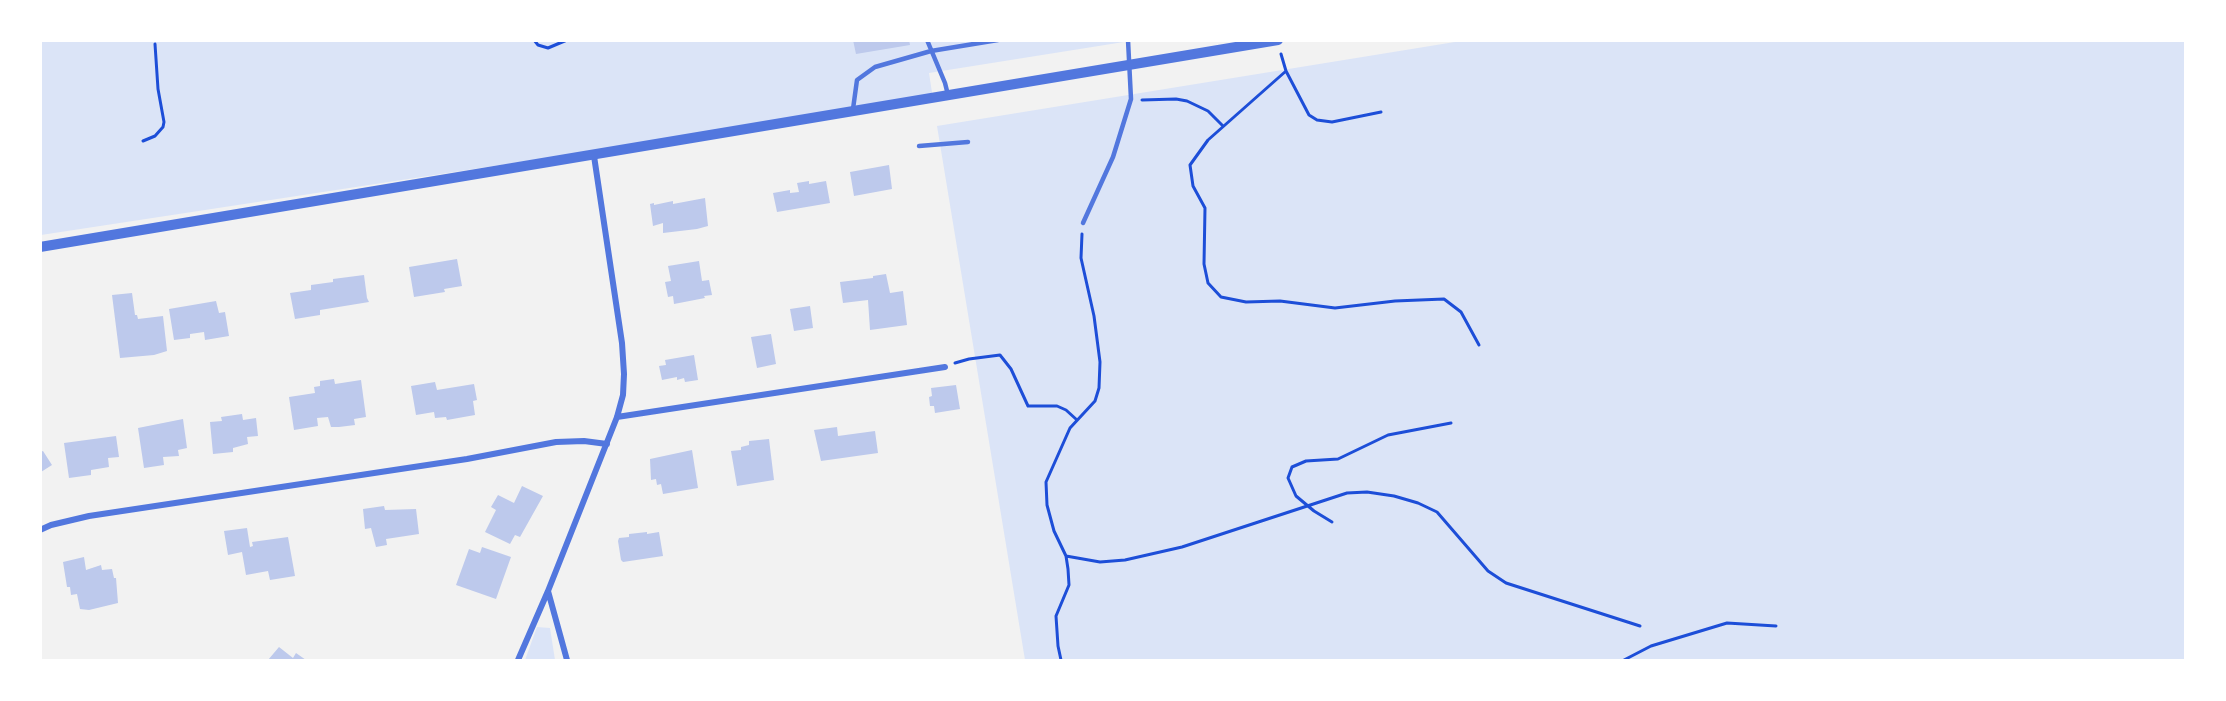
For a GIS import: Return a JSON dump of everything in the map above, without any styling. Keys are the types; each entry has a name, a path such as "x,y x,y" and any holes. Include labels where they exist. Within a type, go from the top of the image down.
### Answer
{"street":[{"path":"40,247 1277,41"},
{"path":"518,660 607,444 623,395 622,343 594,156"},
{"path":"617,417 945,367"},
{"path":"40,530 89,516 467,459 556,442 584,441 607,444"},
{"path":"548,591 567,660"}],"lane":[{"path":"927,40 948,95"},
{"path":"853,112 857,80 875,67 931,51 998,40"},
{"path":"1083,224 1113,157 1131,99 1128,40"},
{"path":"920,146 968,142"}],"path":[{"path":"534,40 542,47 548,48 567,40"},
{"path":"1277,41 1286,71 1309,115 1317,120 1332,122 1381,112"},
{"path":"143,141 155,135 163,127 164,122 158,89 155,44"},
{"path":"1286,71 1208,140 1190,165 1193,186 1205,208 1204,264 1208,283 1221,297 1246,302 1280,301 1335,308 1395,301 1444,299 1461,312 1479,345"},
{"path":"1131,99 1187,101 1208,111 1223,126"},
{"path":"1061,660 1056,616 1069,585 1066,555 1054,531 1047,505 1046,482 1070,428 1095,401 1099,388 1100,362 1094,316 1081,258 1083,224"},
{"path":"945,367 969,359 1000,355 1011,369 1028,406 1058,406 1077,420"},
{"path":"1332,522 1296,496 1288,483 1289,474 1296,464 1338,459 1388,435 1451,423"},
{"path":"1066,555 1100,562 1125,560 1224,534 1347,493 1367,492 1394,496 1418,503 1437,512 1488,571 1506,583 1640,626"},
{"path":"1624,660 1650,646 1727,623 1776,626"}],"shaded area":[{"path":"41,41 1130,41 929,73 933,99 41,235"},
{"path":"1461,41 2185,41 2185,660 1025,660 937,126"},
{"path":"537,627 550,628 555,660 525,660"}],"building":[{"path":"853,40 909,40 910,45 856,54"},
{"path":"889,165 892,189 854,196 850,172"},
{"path":"809,181 809,184 826,181 830,203 777,212 773,193 790,190 790,193 799,192 797,183"},
{"path":"705,198 708,226 663,233 663,223 653,226 650,204 673,201 673,204"},
{"path":"457,259 462,286 444,289 445,292 414,297 409,267"},
{"path":"699,261 702,281 709,280 712,295 674,304 673,296 668,297 665,282 671,281 668,266"},
{"path":"886,274 890,293 903,291 907,325 870,330 868,300 843,303 840,282"},
{"path":"364,275 369,302 320,310 320,315 295,319 290,293 311,290 311,285 333,282 333,279"},
{"path":"132,293 135,315 138,319 163,316 167,351 154,355 120,358 112,295"},
{"path":"216,301 219,313 225,312 229,336 205,340 204,332 190,334 190,338 174,340 169,309"},
{"path":"810,306 813,328 794,331 790,309"},
{"path":"771,334 776,364 757,368 751,337"},
{"path":"694,355 698,380 685,382 684,378 677,380 677,377 662,380 659,366 666,365 665,360"},
{"path":"334,379 335,384 361,380 366,417 354,419 355,425 339,427 331,427 328,417 317,418 318,426 294,430 289,397 315,393 314,387 320,386 320,381"},
{"path":"435,382 437,390 474,384 477,400 473,401 475,415 447,420 446,417 435,418 434,412 416,415 411,386"},
{"path":"956,385 960,409 935,413 934,406 930,406 931,388"},
{"path":"242,414 243,420 256,418 258,436 247,437 248,444 233,448 233,452 213,454 210,422 222,421 221,417"},
{"path":"183,419 187,448 178,450 179,456 163,457 164,465 144,468 138,428"},
{"path":"837,427 838,436 875,431 878,453 821,461 814,430"},
{"path":"116,436 119,457 108,458 109,467 91,470 91,475 69,478 64,443"},
{"path":"769,439 774,480 737,486 731,451 741,450 741,447 749,445 749,441"},
{"path":"692,450 698,488 663,494 661,484 657,485 656,479 651,480 650,459"},
{"path":"43,451 52,465 41,472 40,452"},
{"path":"522,486 543,496 520,537 515,535 510,544 485,532 496,510 491,507 498,495 514,503"},
{"path":"384,506 385,510 416,509 419,534 386,539 387,545 376,547 371,528 365,529 363,509"},
{"path":"247,528 250,547 253,546 252,542 288,537 295,576 270,580 268,571 246,575 242,552 228,555 224,531"},
{"path":"647,532 647,534 659,532 663,556 623,562 619,538 629,537 629,534"},
{"path":"482,547 511,557 496,599 456,585 469,549 480,553"},
{"path":"84,557 86,570 101,565 102,570 112,569 114,578 116,578 118,603 89,610 80,609 77,594 71,595 70,587 67,587 63,562"},
{"path":"279,647 293,658 296,653 306,660 268,660"}]}
